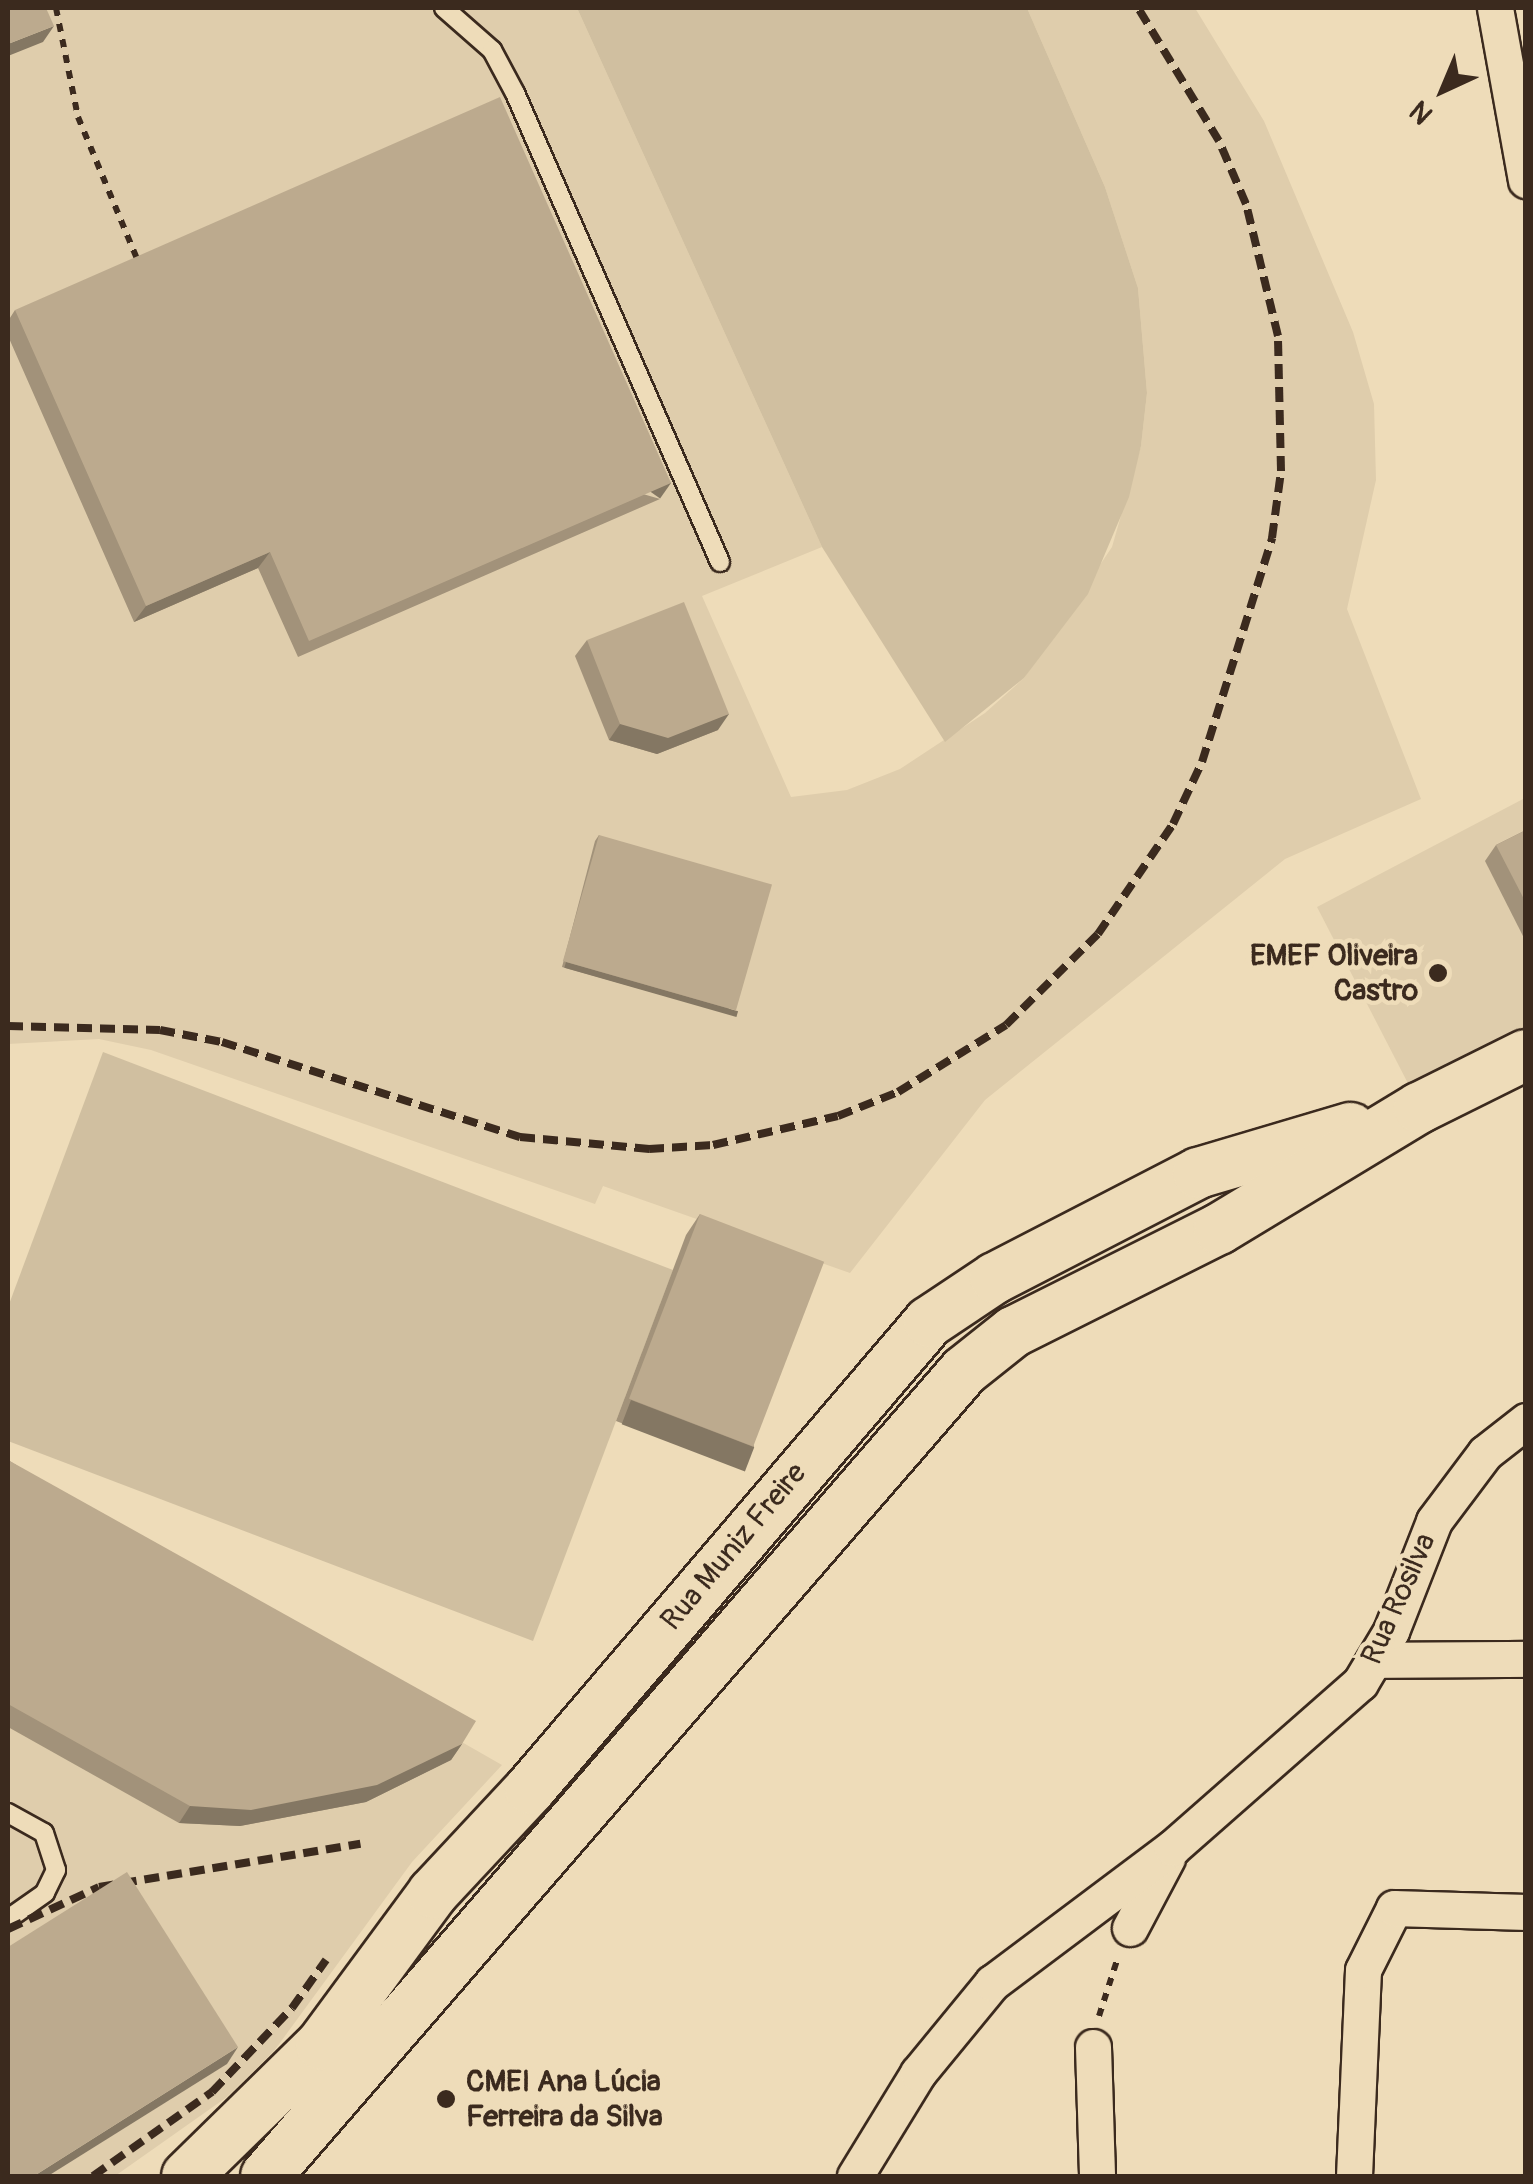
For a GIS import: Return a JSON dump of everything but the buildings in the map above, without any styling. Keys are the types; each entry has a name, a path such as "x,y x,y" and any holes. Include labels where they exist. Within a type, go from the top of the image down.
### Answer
{"street":[{"path":"1495,8 1526,180"},
{"name":"Rua Muniz Freire","path":"266,2176 985,1352 1218,1228 1418,1108 1526,1055"},
{"name":"Rua Muniz Freire","path":"187,2176 322,2046 433,1893 930,1322 995,1278 1198,1173 1418,1108"},
{"name":"Rua Rosilva","path":"855,2176 918,2073 980,1996 1034,1947 1172,1848 1337,1708 1374,1660 1434,1521 1485,1454 1526,1421"},
{"path":"658,1638 707,1673"},
{"path":"1374,1660 1526,1659"},
{"path":"1130,1928 1172,1848"},
{"path":"1354,2176 1364,1970 1394,1908 1526,1912"},
{"path":"1093,2047 1097,2176"}],"lane":[{"path":"444,8 492,50 515,93 720,562"},
{"path":"8,1813 44,1833 56,1870 45,1892 8,1919"}],"path":[{"path":"56,8 78,117 141,266"},
{"path":"1093,2047 1104,1992 1130,1928"}],"shaded area":[{"path":"8,8 577,8 822,547 702,596 791,797 847,790 900,769 985,713 1024,678 1112,547 1141,446 1147,393 1138,288 1105,187 1027,8 1195,8 1264,121 1353,332 1374,404 1376,480 1347,609 1421,799 1285,859 985,1100 850,1273 603,1186 595,1204 151,1050 99,1039 8,1044"},
{"path":"577,8 1027,8 1105,187 1138,288 1147,393 1141,446 1129,497 1088,594 1024,678 945,742 822,547"},
{"name":"EMEF Oliveira Castro","path":"1525,798 1525,1039 1414,1095 1317,907"},
{"path":"103,1052 673,1270 533,1641 8,1441 8,1307"},
{"path":"8,1483 502,1765 412,1862 274,2051 227,2097 115,2176 8,2176"}],"railway":[{"path":"8,1026 160,1030 222,1042 520,1137 649,1149 713,1145 838,1116 898,1092 1006,1025 1098,934 1173,824 1202,762 1272,538 1281,471 1278,336 1246,204 1219,141 1138,8"},
{"path":"8,1929 99,1887 360,1844"},
{"path":"93,2176 212,2092 292,2008 326,1960"}],"place":[{"name":"EMEF Oliveira Castro","path":"1438,973"},
{"name":"CMEI Ana Lúcia Ferreira da Silva","path":"446,2099"}]}
